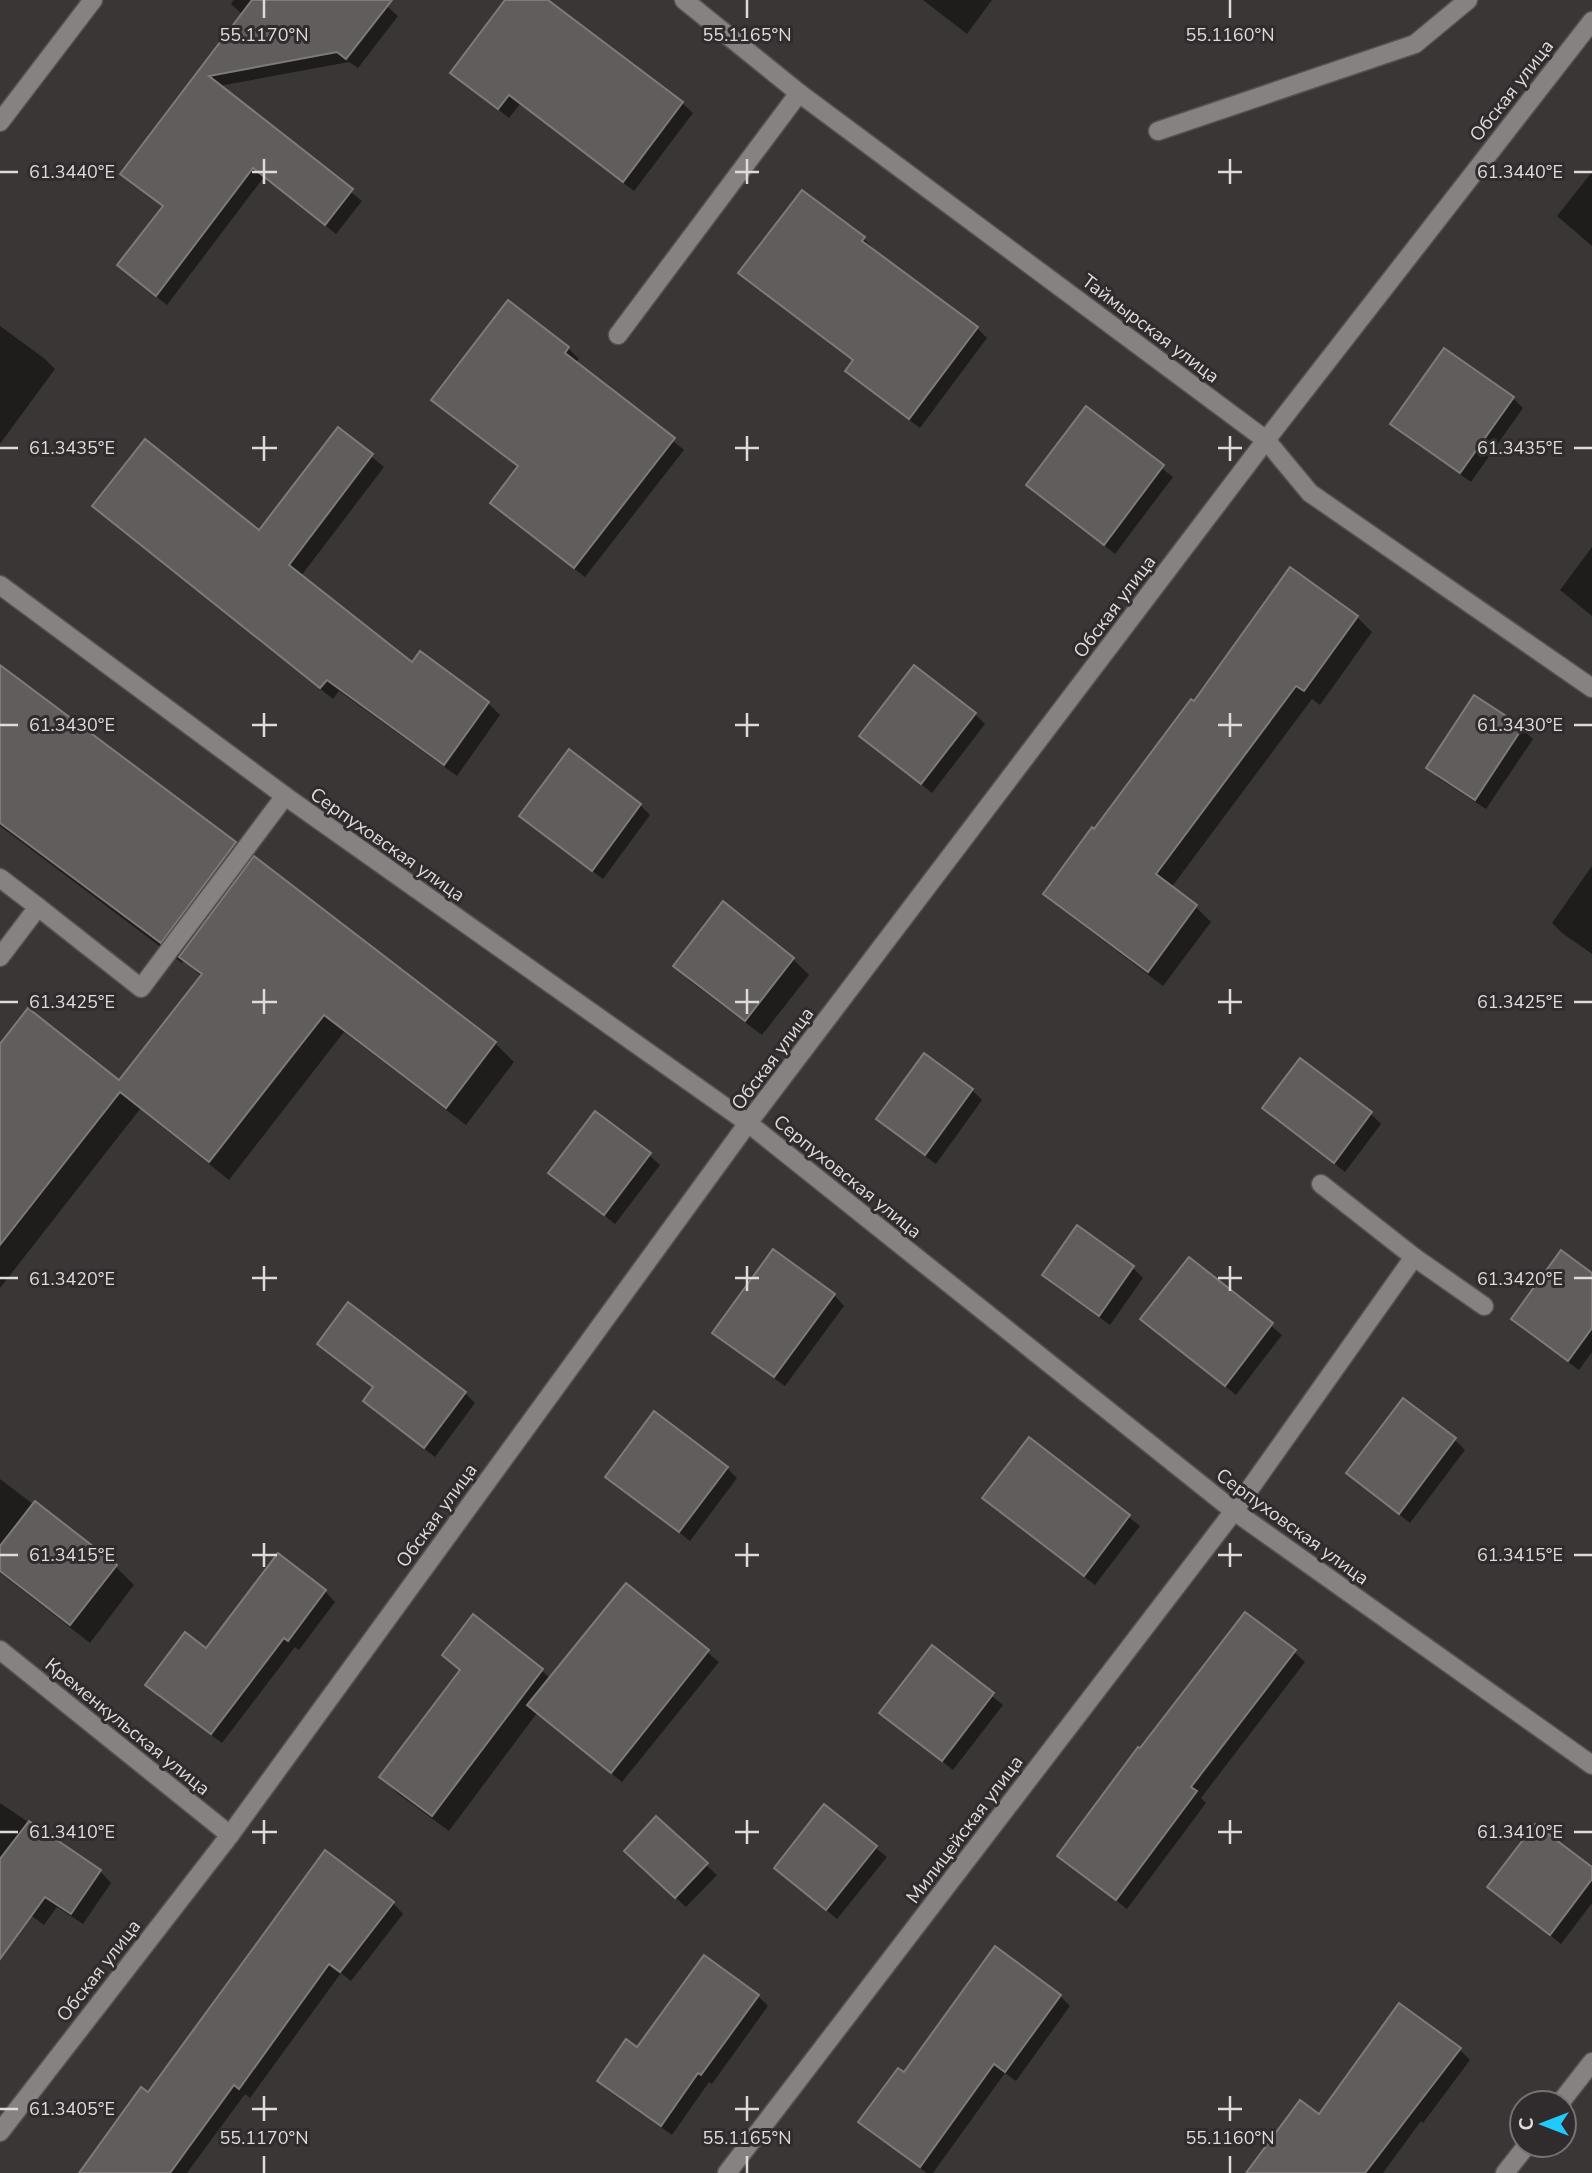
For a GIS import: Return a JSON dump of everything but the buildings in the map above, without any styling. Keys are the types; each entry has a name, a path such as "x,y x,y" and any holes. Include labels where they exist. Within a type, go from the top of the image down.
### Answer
{"street":[{"path":"0,122 93,0"},
{"name":"Таймырская улица","path":"684,0 799,93 1266,440 1310,493 1592,688"},
{"path":"1158,131 1415,44 1468,0"},
{"name":"Обская улица","path":"0,2132 230,1835 748,1124 1266,440 1592,21"},
{"path":"618,335 799,93"},
{"name":"Серпуховская улица","path":"0,585 285,796 748,1124 1234,1511 1592,1765"},
{"path":"0,878 141,988 285,796"},
{"path":"0,957 38,907"},
{"path":"1321,1184 1414,1257 1484,1306"},
{"name":"Милицейская улица","path":"727,2173 1234,1511 1414,1257"},
{"name":"Кременкульская улица","path":"0,1650 230,1835"},
{"path":"1571,2089 1592,2063"},
{"path":"1505,2173 1516,2159"}]}
